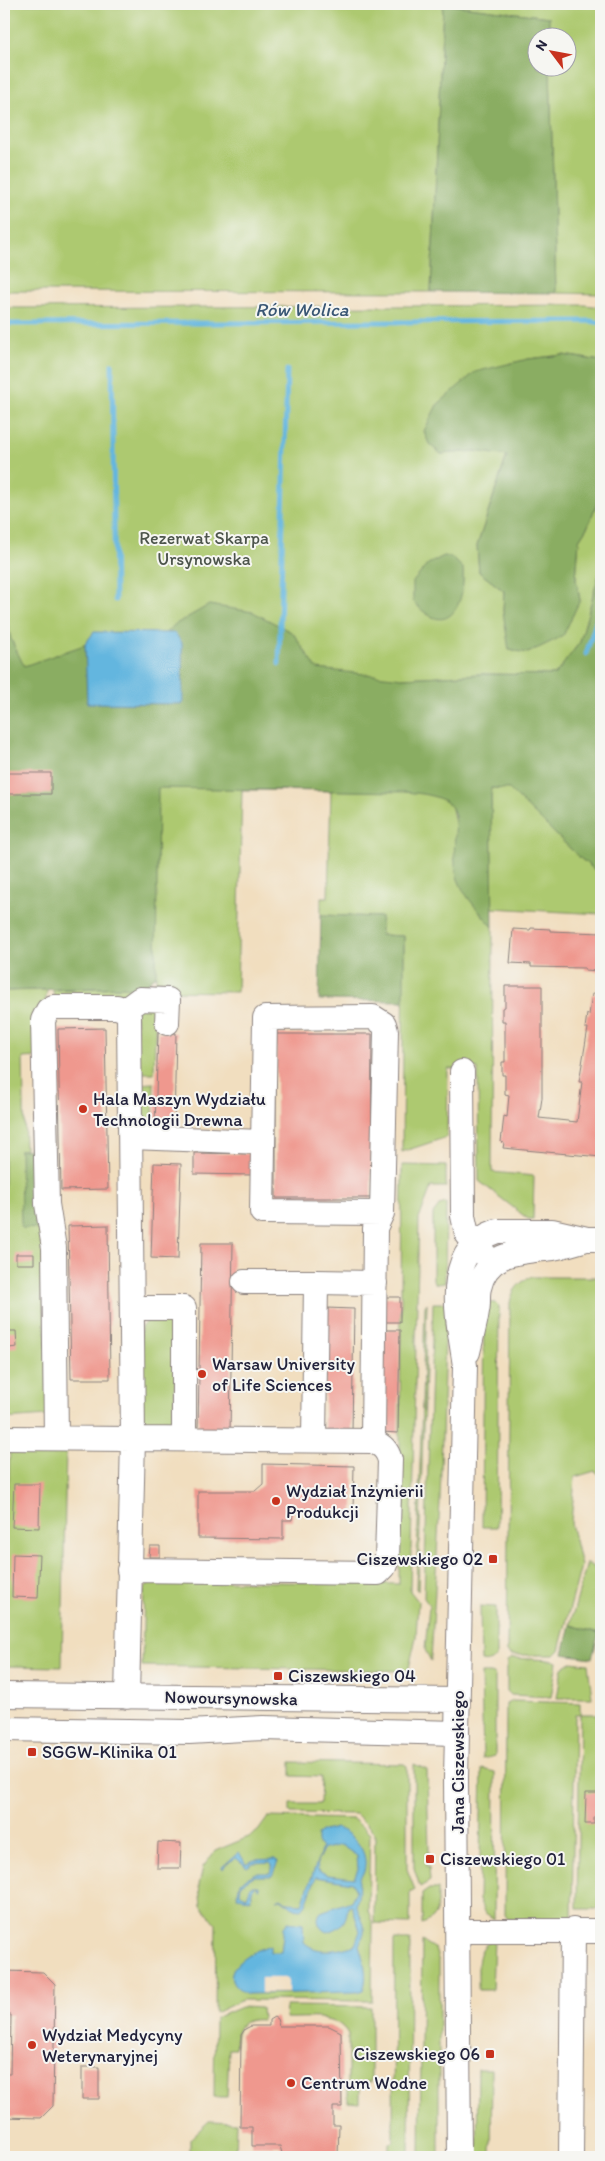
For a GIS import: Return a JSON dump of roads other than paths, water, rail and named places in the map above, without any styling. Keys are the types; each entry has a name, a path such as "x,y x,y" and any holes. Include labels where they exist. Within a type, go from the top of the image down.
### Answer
{"street":[{"path":"125,1010 140,1000 168,1000 167,1023"},
{"path":"56,1438 54,1248 47,1204 43,1020 48,1010 53,1007 117,1007 125,1010 129,1017 131,1137 133,1438 127,1697"},
{"path":"373,1441 375,1228 382,1213 386,1031 384,1024 373,1017 264,1018 262,1212 382,1213"},
{"path":"462,1072 461,1197 467,1234 475,1245 493,1263 510,1254 530,1249 553,1248 594,1239"},
{"path":"131,1137 263,1142"},
{"path":"475,1245 489,1234 508,1230 552,1231 594,1239"},
{"name":"Jana Ciszewskiego","path":"458,2157 459,1931 457,1733 465,1366 457,1309 458,1274 463,1261 475,1245"},
{"name":"Jana Ciszewskiego","path":"465,1366 478,1309 478,1290 482,1277 493,1263"},
{"path":"244,1282 375,1283"},
{"path":"314,1440 316,1282"},
{"path":"132,1308 184,1308 184,1439"},
{"path":"4,1438 373,1441 388,1452 390,1460 388,1559 378,1573 129,1570"},
{"name":"Nowoursynowska","path":"4,1695 458,1700"},
{"name":"Nowoursynowska","path":"4,1729 189,1732 263,1728 457,1733"},
{"path":"571,2157 562,2115 562,2060 574,1930"},
{"path":"459,1931 532,1941 574,1930 601,1932"}],"water":[{"path":"94,632 175,633 182,643 183,704 87,703 85,644"},
{"path":"336,1828 348,1834 359,1844 365,1857 364,1871 359,1880 356,1904 364,1925 364,1934 359,1945 364,1961 365,1985 363,1990 356,1992 247,1994 236,1986 232,1979 232,1972 243,1959 270,1945 270,1952 281,1952 284,1927 288,1922 303,1924 304,1942 315,1949 336,1950 355,1945 360,1931 352,1906 348,1907 342,1924 332,1930 324,1931 318,1921 321,1912 351,1901 356,1891 352,1883 316,1877 306,1904 302,1909 293,1908 281,1899 277,1900 281,1898 288,1903 302,1904 317,1862 318,1870 328,1875 354,1878 358,1869 357,1856 341,1845 324,1849 318,1859 322,1848 317,1842 317,1835 323,1831"},
{"path":"239,1852 246,1864 254,1860 276,1859 278,1862 272,1876 254,1876 241,1884 240,1894 247,1897 251,1886 256,1886 253,1888 250,1899 237,1897 240,1882 256,1873 270,1873 272,1864 270,1862 253,1863 247,1867 236,1858 226,1864 223,1869 222,1867"}],"waterway":[{"name":"Rów Wolica","path":"4,324 591,321 601,323"},
{"path":"112,364 115,600"},
{"path":"279,664 287,370"},
{"path":"586,654 601,606"}],"place":[{"name":"Hala Maszyn Wydziału Technologii Drewna","path":"83,1109"},
{"name":"Warsaw University of Life Sciences","path":"202,1374"},
{"name":"Wydział Inżynierii Produkcji","path":"276,1501"},
{"name":"Ciszewskiego 02","path":"493,1559"},
{"name":"Ciszewskiego 04","path":"278,1676"},
{"name":"SGGW-Klinika 01","path":"32,1752"},
{"name":"Ciszewskiego 01","path":"430,1859"},
{"name":"Wydział Medycyny Weterynaryjnej","path":"32,2045"},
{"name":"Ciszewskiego 06","path":"490,2054"},
{"name":"Centrum Wodne","path":"291,2083"}],"park label":[{"name":"Rezerwat Skarpa Ursynowska","path":"204,548"}]}
